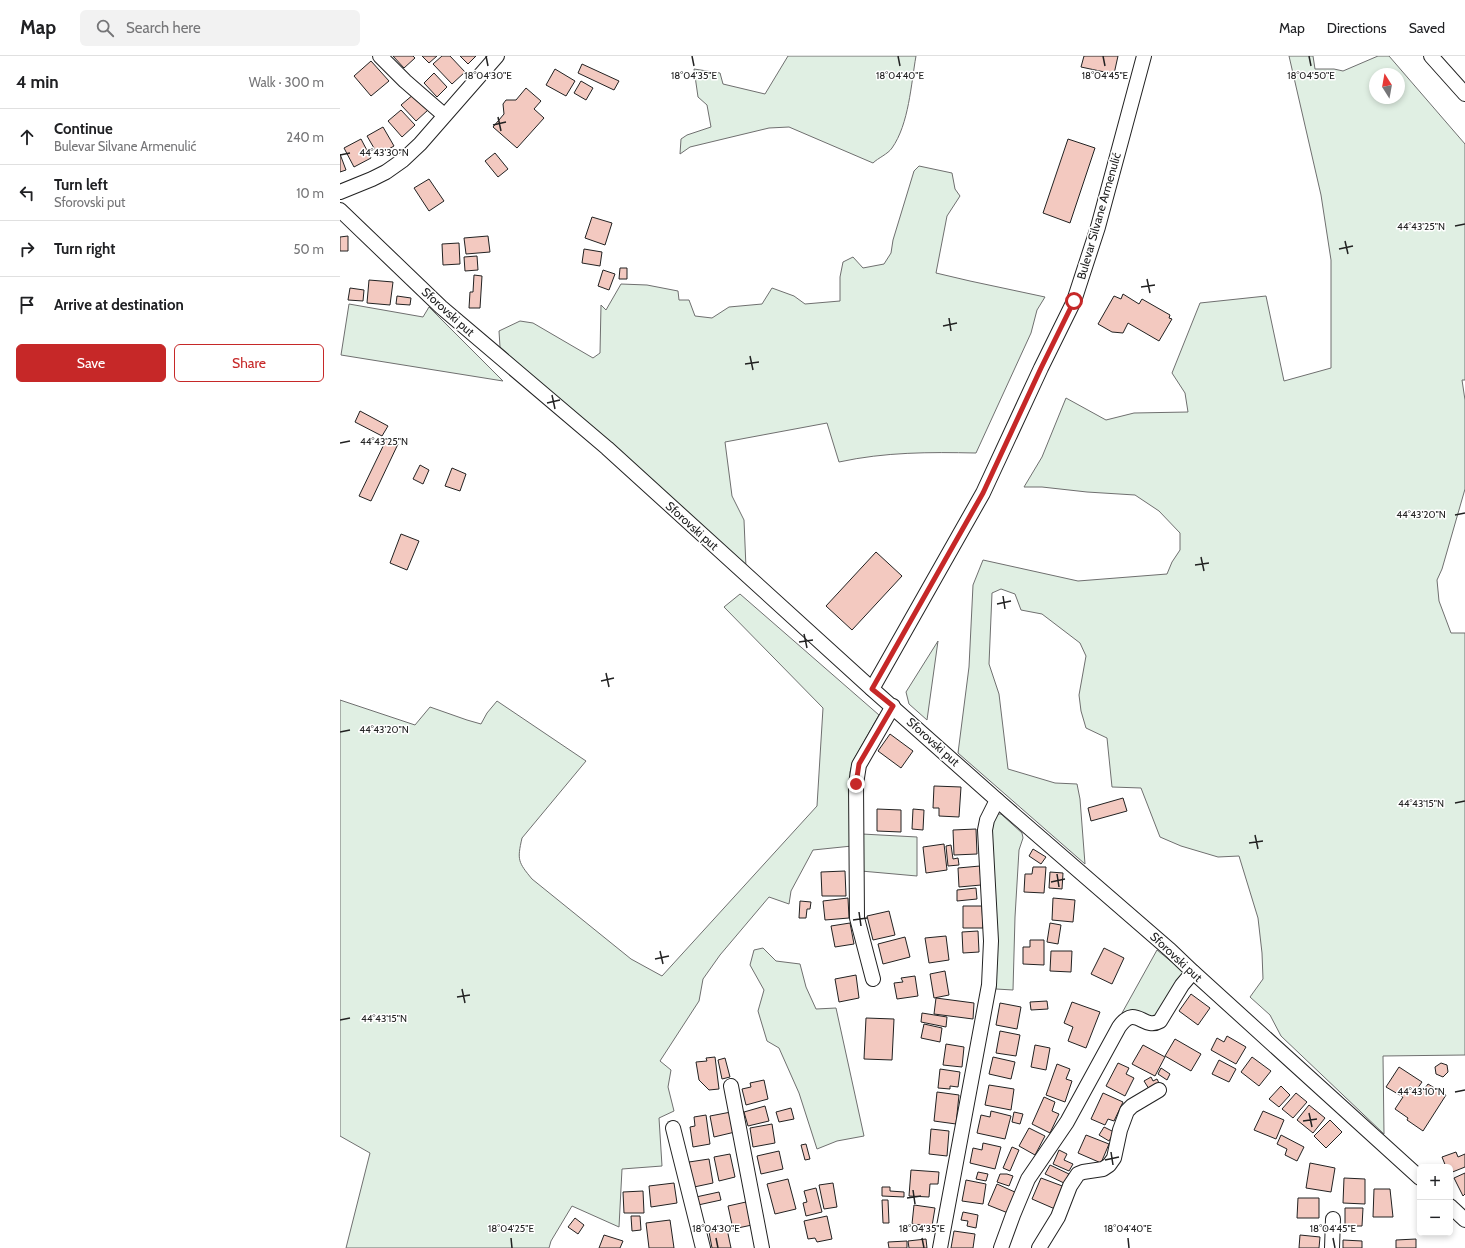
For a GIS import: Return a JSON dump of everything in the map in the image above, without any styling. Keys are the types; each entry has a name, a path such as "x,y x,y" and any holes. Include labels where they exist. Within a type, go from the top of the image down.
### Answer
{"street":[{"path":"380,56 405,81 444,115"},
{"path":"340,192 386,172 420,144 496,56"},
{"name":"Bulevar Silvane Armenulić","path":"872,689 983,493 1074,301 1098,227 1144,56"},
{"path":"1431,56 1465,94"},
{"name":"Sforovski put","path":"340,210 441,307 607,448 872,689 1170,950 1417,1175"},
{"path":"873,979 857,918 856,784 859,764 893,706"},
{"path":"940,1248 989,985 990,940 985,830 987,820 997,800"},
{"path":"1001,1248 1028,1179 1067,1122 1124,1020 1128,1017 1134,1017 1150,1023 1156,1023 1160,1020 1182,985 1193,972"},
{"path":"731,1086 762,1248"},
{"path":"1039,1248 1055,1223 1070,1186 1078,1174 1103,1168 1109,1165 1114,1158 1120,1130 1127,1111 1132,1106 1159,1090"},
{"path":"673,1128 703,1248"},
{"path":"1453,1209 1465,1220"},
{"path":"1332,1248 1333,1219"}],"green space":[{"path":"788,56 916,56 906,116 898,138 892,148 873,163 789,127 769,128 690,147 680,154 681,139 687,135 711,127 707,105 698,97 694,69 720,73 723,84 765,94"},
{"path":"1289,56 1313,56 1315,69 1334,69 1343,71 1378,56 1389,56 1399,68 1369,68 1369,104 1405,104 1405,75 1465,144 1465,380 1462,380 1465,400 1465,489 1442,569 1437,580 1439,601 1451,633 1465,633 1465,1055 1383,1056 1384,1134 1281,1036 1270,1015 1250,997 1263,979 1262,953 1258,918 1239,856 1218,857 1181,846 1160,837 1141,788 1112,787 1107,738 1086,728 1081,711 1079,695 1086,656 1080,643 1042,614 1021,610 1015,594 1001,589 992,593 989,664 999,694 1008,769 1055,783 1077,784 1080,799 1085,864 958,753 969,667 973,585 983,560 1078,581 1167,574 1172,562 1180,550 1180,533 1159,511 1135,495 1042,487 1024,487 1042,457 1066,398 1106,420 1134,413 1188,412 1185,393 1172,373 1200,303 1266,296 1284,381 1331,368 1331,260 1321,195"},
{"path":"919,166 952,173 955,189 960,196 947,216 936,273 1045,297 1037,310 1031,333 976,453 890,454 839,462 827,423 725,442 732,496 744,520 746,568 500,347 499,331 520,321 533,323 593,358 600,353 601,305 606,310 621,284 647,285 678,291 679,300 689,300 695,316 712,318 729,307 762,304 772,288 794,296 805,304 840,301 840,277 843,262 853,257 863,268 884,264 891,253 893,240 914,171"},
{"path":"349,304 423,317 429,307 503,381 341,355"},
{"path":"740,594 879,715 853,761 850,772 852,846 813,850 791,891 789,904 769,897 720,955 703,979 699,1001 660,1061 671,1070 668,1087 674,1111 659,1118 662,1166 622,1169 619,1227 572,1206 551,1241 549,1248 346,1248 370,1153 340,1136 340,700 415,725 430,707 481,724 487,713 497,701 586,761 522,838 519,851 521,864 532,879 631,959 662,976 817,806 823,708 724,607"},
{"path":"938,641 927,720 909,704 906,692"},
{"path":"998,814 1001,814 1022,833 1023,838 1019,850 1013,990 996,989 990,824"},
{"path":"862,834 917,837 917,876 861,871"},
{"path":"763,948 776,961 800,964 806,987 816,1009 836,1008 864,1136 837,1141 817,1149 799,1093 779,1048 767,1041 758,1011 764,990 750,965 754,950"},
{"path":"1157,950 1184,972 1154,1018 1129,1011 1122,1013"}],"building":[{"path":"393,56 413,56 415,58 404,68"},
{"path":"422,56 437,56 429,63"},
{"path":"442,56 450,56 465,72 452,84 433,64"},
{"path":"460,56 476,56 468,64"},
{"path":"1084,56 1118,56 1114,74 1081,67"},
{"path":"371,61 389,81 371,96 354,76"},
{"path":"582,64 619,81 614,90 578,73"},
{"path":"555,69 575,81 566,96 546,85"},
{"path":"434,73 447,87 437,97 424,83"},
{"path":"581,81 593,88 586,100 574,93"},
{"path":"526,88 541,101 534,109 544,118 517,148 493,127 504,114 503,104 506,100 516,100"},
{"path":"414,94 428,110 416,121 401,105"},
{"path":"401,110 415,125 402,137 388,121"},
{"path":"383,127 394,146 378,155 367,136"},
{"path":"361,139 371,158 354,167 344,148"},
{"path":"1068,139 1095,148 1070,223 1043,213"},
{"path":"495,153 508,169 498,177 485,161"},
{"path":"340,154 346,170 340,172"},
{"path":"429,179 444,201 429,211 414,188"},
{"path":"592,217 612,223 605,245 585,238"},
{"path":"348,236 348,251 340,251 340,237"},
{"path":"488,236 490,252 466,254 464,238"},
{"path":"459,243 460,264 443,265 442,244"},
{"path":"584,249 602,252 600,266 582,263"},
{"path":"477,256 478,270 465,271 464,257"},
{"path":"620,268 627,268 627,279 619,279"},
{"path":"603,270 615,274 609,290 598,286"},
{"path":"474,275 482,276 480,308 469,308 470,292 473,292"},
{"path":"369,280 393,282 390,305 367,303"},
{"path":"350,288 364,290 363,301 348,300"},
{"path":"1123,294 1139,304 1142,299 1170,315 1169,318 1172,319 1159,341 1128,323 1123,333 1112,332 1098,324 1114,296 1121,299"},
{"path":"397,296 411,298 410,305 396,304"},
{"path":"360,411 388,426 382,436 355,422"},
{"path":"387,438 398,444 371,501 359,496"},
{"path":"420,465 429,470 423,484 413,479"},
{"path":"452,468 466,474 460,491 445,486"},
{"path":"401,534 419,541 407,570 390,563"},
{"path":"876,552 902,576 852,630 826,606"},
{"path":"890,734 913,751 901,768 878,751"},
{"path":"934,786 961,787 959,817 939,816 939,808 933,808"},
{"path":"1123,798 1127,811 1091,821 1088,808"},
{"path":"877,809 901,810 901,832 877,831"},
{"path":"913,809 924,810 923,830 912,829"},
{"path":"976,829 977,854 954,855 953,830"},
{"path":"944,844 947,870 926,873 923,847"},
{"path":"951,845 953,859 958,858 959,865 948,866 946,846"},
{"path":"1033,849 1046,857 1041,864 1029,856"},
{"path":"980,866 981,885 959,887 958,868"},
{"path":"1033,867 1046,867 1044,893 1024,892 1025,874 1032,874"},
{"path":"845,871 846,896 822,896 821,872"},
{"path":"1050,872 1063,873 1062,889 1049,888"},
{"path":"976,888 977,899 957,901 957,890"},
{"path":"848,898 849,918 825,920 823,901"},
{"path":"1053,898 1075,900 1073,922 1052,920"},
{"path":"800,901 811,902 810,909 807,909 806,918 799,918"},
{"path":"963,906 982,906 983,928 963,928"},
{"path":"889,911 895,935 873,940 867,916"},
{"path":"850,923 854,944 835,947 831,926"},
{"path":"1050,923 1061,925 1058,944 1047,942"},
{"path":"978,931 979,952 963,953 962,932"},
{"path":"946,936 949,960 929,963 925,938"},
{"path":"905,937 910,957 883,964 878,944"},
{"path":"1030,940 1044,940 1044,965 1023,964 1023,947 1030,947"},
{"path":"1104,948 1124,958 1112,984 1091,974"},
{"path":"1051,951 1072,951 1071,972 1050,971"},
{"path":"945,971 949,995 934,998 930,974"},
{"path":"856,975 859,998 839,1002 835,979"},
{"path":"915,976 918,996 897,999 894,983 903,982 901,978"},
{"path":"1191,994 1210,1008 1198,1025 1179,1011"},
{"path":"936,998 974,1003 973,1019 934,1014"},
{"path":"1047,1001 1048,1009 1031,1010 1030,1002"},
{"path":"1072,1002 1100,1012 1086,1048 1068,1041 1073,1027 1064,1023"},
{"path":"1000,1003 1021,1007 1017,1029 996,1025"},
{"path":"922,1013 947,1017 946,1027 921,1022"},
{"path":"866,1018 894,1019 892,1060 864,1059"},
{"path":"924,1024 942,1028 940,1042 921,1038"},
{"path":"1000,1031 1020,1035 1016,1056 996,1053"},
{"path":"1227,1036 1246,1047 1236,1064 1211,1050 1217,1038 1224,1042"},
{"path":"1175,1039 1201,1054 1191,1071 1165,1056"},
{"path":"946,1044 964,1047 962,1067 943,1065"},
{"path":"1035,1045 1050,1048 1046,1070 1031,1067"},
{"path":"1143,1045 1165,1057 1155,1076 1132,1064"},
{"path":"715,1057 719,1089 709,1090 699,1080 696,1062 707,1061 706,1058"},
{"path":"993,1057 1015,1062 1011,1079 989,1074"},
{"path":"1252,1057 1271,1071 1259,1086 1241,1072"},
{"path":"725,1058 730,1077 722,1079 718,1060"},
{"path":"1219,1060 1236,1069 1229,1082 1212,1074"},
{"path":"1118,1063 1129,1068 1126,1074 1134,1078 1125,1096 1106,1086"},
{"path":"1441,1063 1447,1065 1448,1072 1443,1077 1436,1074 1435,1067"},
{"path":"1057,1064 1070,1069 1066,1079 1072,1081 1065,1102 1046,1095"},
{"path":"1399,1067 1422,1082 1415,1092 1420,1095 1428,1084 1446,1095 1423,1131 1407,1120 1408,1118 1395,1109 1403,1097 1386,1087"},
{"path":"1161,1068 1170,1074 1167,1080 1158,1074"},
{"path":"940,1069 960,1072 958,1087 950,1086 950,1089 938,1088"},
{"path":"1151,1077 1153,1081 1157,1079 1159,1083 1149,1089 1144,1081"},
{"path":"764,1080 768,1099 746,1105 742,1089 751,1087 750,1083"},
{"path":"989,1085 1014,1089 1011,1110 985,1105"},
{"path":"1281,1086 1290,1095 1279,1107 1269,1099"},
{"path":"937,1092 959,1095 956,1124 934,1121"},
{"path":"1103,1093 1123,1102 1114,1121 1108,1119 1105,1125 1091,1119"},
{"path":"1296,1093 1307,1102 1293,1118 1282,1109"},
{"path":"1044,1097 1055,1102 1052,1111 1059,1114 1050,1133 1032,1124"},
{"path":"1309,1105 1325,1118 1313,1133 1297,1120"},
{"path":"765,1106 769,1121 748,1126 744,1112"},
{"path":"791,1108 794,1119 779,1122 776,1112"},
{"path":"991,1111 1011,1116 1005,1139 977,1133 981,1115 990,1117"},
{"path":"1263,1111 1284,1120 1276,1139 1254,1130"},
{"path":"731,1112 735,1132 714,1137 710,1116"},
{"path":"1014,1112 1023,1114 1020,1124 1012,1122"},
{"path":"706,1115 710,1144 693,1147 690,1127 695,1126 694,1117"},
{"path":"1330,1120 1342,1132 1326,1148 1314,1136"},
{"path":"772,1124 775,1143 753,1147 750,1128"},
{"path":"1104,1127 1114,1132 1109,1141 1099,1135"},
{"path":"1029,1128 1045,1136 1035,1155 1019,1146"},
{"path":"931,1129 949,1131 947,1156 929,1154"},
{"path":"1086,1135 1109,1144 1101,1163 1078,1153"},
{"path":"1281,1135 1304,1147 1297,1161 1285,1155 1287,1149 1277,1144"},
{"path":"983,1143 1001,1147 995,1169 970,1163 973,1148 982,1150"},
{"path":"806,1144 810,1159 805,1160 801,1145"},
{"path":"1012,1147 1019,1150 1010,1171 1003,1168"},
{"path":"1059,1150 1067,1154 1064,1160 1073,1164 1069,1171 1053,1164"},
{"path":"779,1151 783,1169 761,1174 757,1156"},
{"path":"1456,1152 1458,1157 1465,1154 1465,1167 1453,1172 1453,1164 1445,1164 1442,1157"},
{"path":"730,1154 735,1177 719,1181 714,1157"},
{"path":"709,1159 713,1183 694,1187 689,1162"},
{"path":"1310,1163 1335,1168 1331,1192 1306,1188"},
{"path":"1050,1165 1069,1174 1064,1183 1045,1174"},
{"path":"911,1170 939,1172 938,1184 930,1184 929,1197 909,1196"},
{"path":"978,1172 988,1174 986,1181 976,1179"},
{"path":"1465,1173 1465,1194 1463,1196 1454,1178"},
{"path":"1000,1174 1013,1176 1009,1186 997,1182"},
{"path":"1041,1178 1065,1187 1055,1209 1032,1199"},
{"path":"1344,1178 1365,1179 1365,1204 1343,1203"},
{"path":"788,1179 796,1209 775,1214 767,1184"},
{"path":"966,1180 986,1184 983,1204 962,1201"},
{"path":"674,1183 677,1203 651,1207 649,1186"},
{"path":"833,1183 837,1207 824,1209 819,1185"},
{"path":"997,1184 1017,1193 1008,1213 988,1205"},
{"path":"882,1187 890,1187 890,1191 904,1192 904,1197 882,1196"},
{"path":"816,1188 822,1212 806,1216 803,1203 807,1202 804,1191"},
{"path":"1374,1189 1390,1189 1393,1217 1373,1217"},
{"path":"643,1191 644,1213 624,1213 623,1192"},
{"path":"719,1192 721,1200 698,1205 696,1197"},
{"path":"1298,1198 1319,1198 1319,1218 1297,1218"},
{"path":"882,1200 888,1200 889,1223 883,1223"},
{"path":"746,1202 752,1225 733,1229 728,1206"},
{"path":"914,1205 935,1208 932,1226 912,1224"},
{"path":"1345,1208 1363,1208 1362,1226 1345,1226"},
{"path":"963,1212 978,1215 976,1228 967,1226 968,1221 961,1220"},
{"path":"631,1216 640,1216 641,1230 632,1231"},
{"path":"827,1216 832,1239 817,1242 815,1238 808,1239 804,1221"},
{"path":"575,1218 584,1225 578,1234 568,1227"},
{"path":"670,1220 674,1248 649,1248 646,1223"},
{"path":"727,1229 731,1248 712,1248 709,1232"},
{"path":"954,1231 975,1234 973,1248 951,1248"},
{"path":"604,1235 623,1241 620,1248 599,1248"},
{"path":"1300,1235 1320,1237 1319,1248 1299,1248"},
{"path":"926,1239 927,1248 909,1248 908,1241"},
{"path":"1416,1239 1416,1248 1396,1248 1396,1240"},
{"path":"1343,1240 1362,1241 1362,1248 1343,1248"},
{"path":"907,1241 907,1248 889,1248 888,1242"}],"route":[{"path":"856,784 859,764 893,706 872,689 983,493 1074,301"}]}
